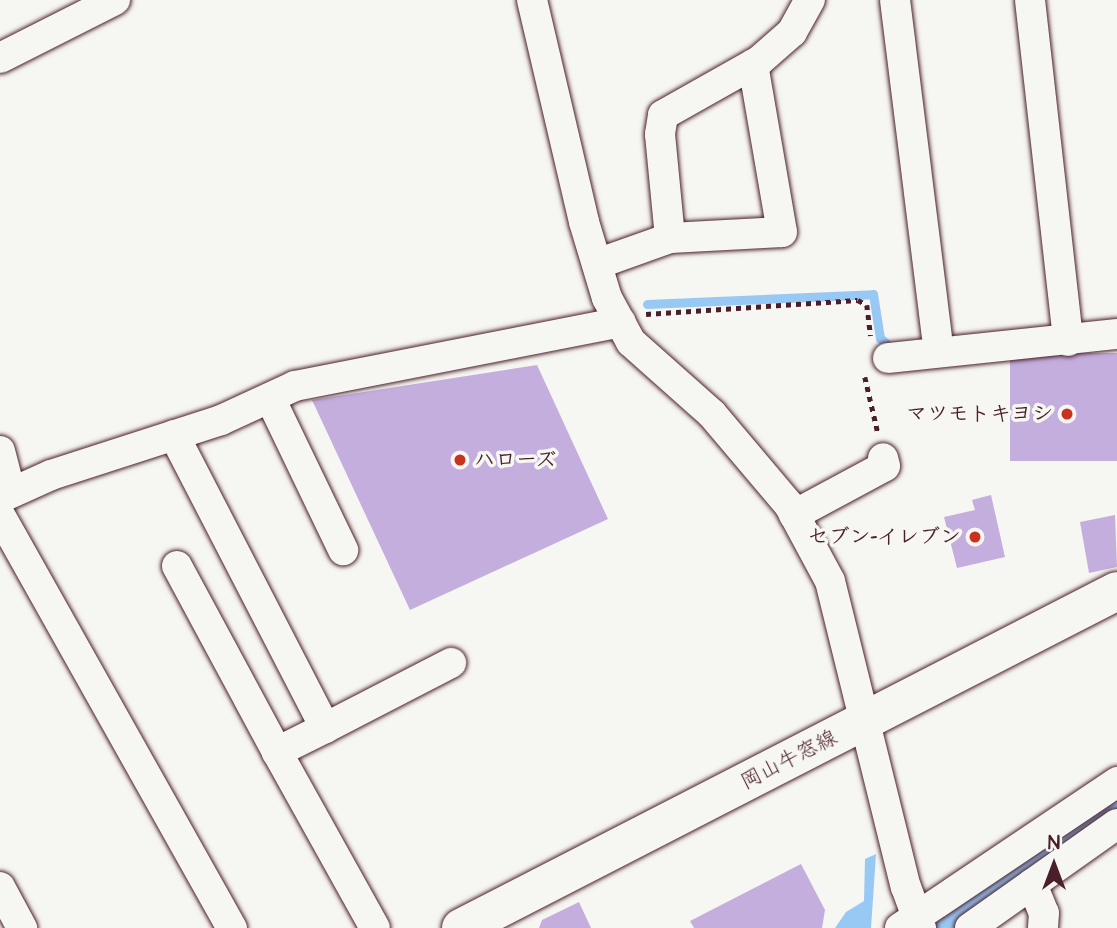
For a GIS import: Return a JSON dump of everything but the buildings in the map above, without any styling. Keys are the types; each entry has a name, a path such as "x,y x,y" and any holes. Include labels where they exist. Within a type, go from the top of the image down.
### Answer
{"main road":[{"name":"岡山牛窓線","path":"461,928 1117,591"}],"street":[{"path":"0,58 115,0"},
{"path":"532,0 597,264 621,323 631,342 712,414 794,515 830,581 915,924 962,886 1117,782"},
{"path":"670,238 660,134 663,115 753,64 792,32 810,0"},
{"path":"895,0 937,336"},
{"path":"1030,0 1068,335"},
{"path":"597,264 670,238 782,232 753,64"},
{"path":"232,928 4,485 174,435 295,386 621,323"},
{"path":"888,358 1068,335 1117,334"},
{"path":"270,398 343,551"},
{"path":"174,435 325,728"},
{"path":"794,515 885,466 883,458"},
{"path":"177,566 375,928"},
{"path":"277,752 451,663"},
{"path":"970,928 1117,824"},
{"path":"1032,884 1044,913 1043,928"},
{"path":"0,887 22,928"}],"path":[{"path":"621,323 649,313 858,300 866,305 872,343 888,358"},
{"path":"883,458 863,370 871,360 888,358"}],"water":[{"path":"876,854 871,928 835,928 846,912 864,901 865,859"}],"waterway":[{"path":"647,304 873,294 880,338 893,349"},
{"path":"938,928 1117,801"},
{"path":"964,889 975,902"}],"place":[{"name":"マツモトキヨシ","path":"1067,414"},
{"name":"ハローズ","path":"460,460"},
{"name":"セブン-イレブン","path":"975,537"}]}
